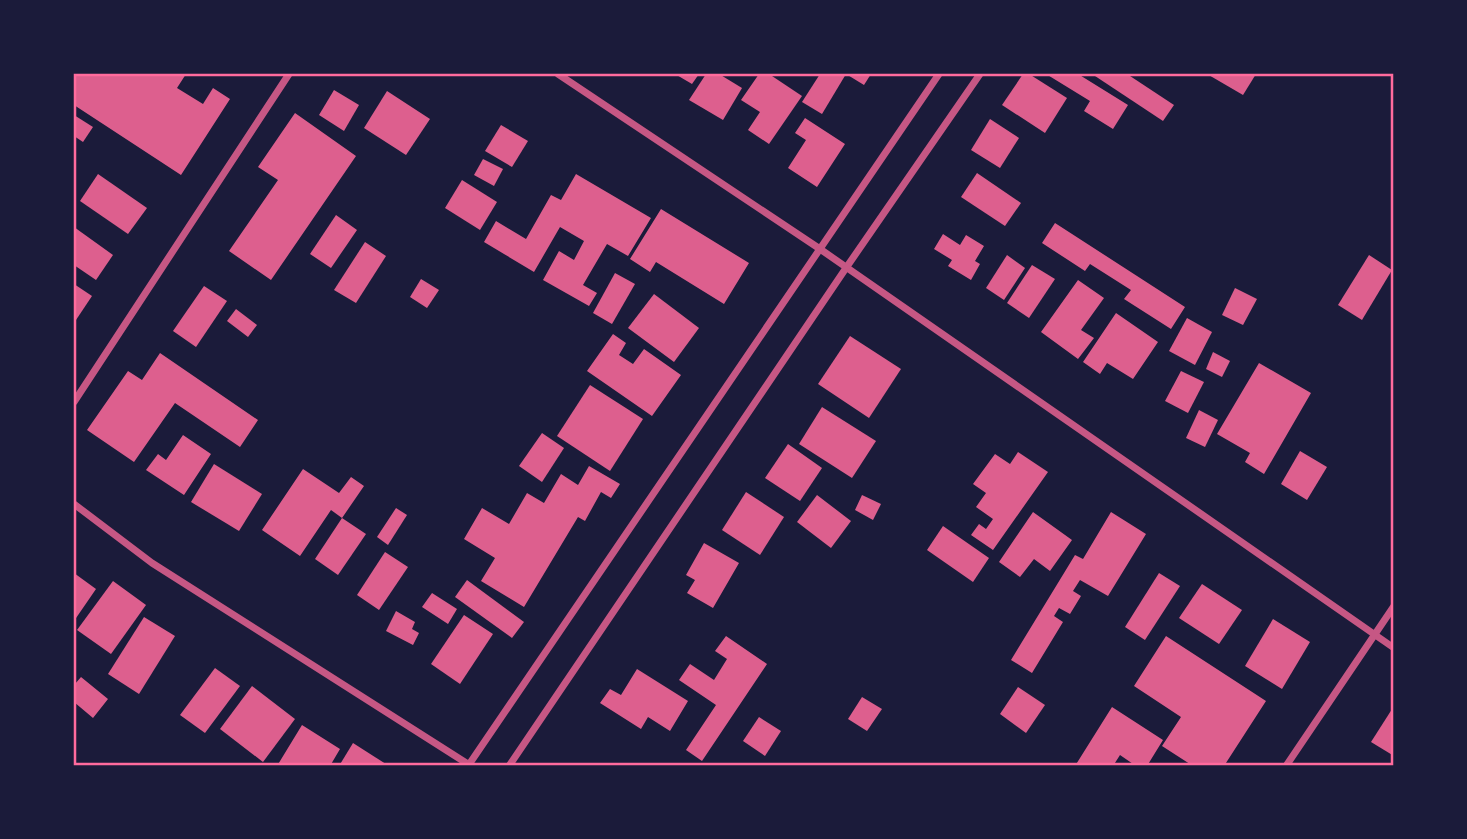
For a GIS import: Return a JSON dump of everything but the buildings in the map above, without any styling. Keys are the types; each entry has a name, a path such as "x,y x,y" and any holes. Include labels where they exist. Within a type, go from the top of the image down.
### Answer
{"street":[{"path":"74,402 289,74"},
{"path":"558,74 820,249 1394,648"},
{"path":"74,503 152,562 469,765 939,74"},
{"path":"509,765 980,74"},
{"path":"1286,765 1394,606"}]}
